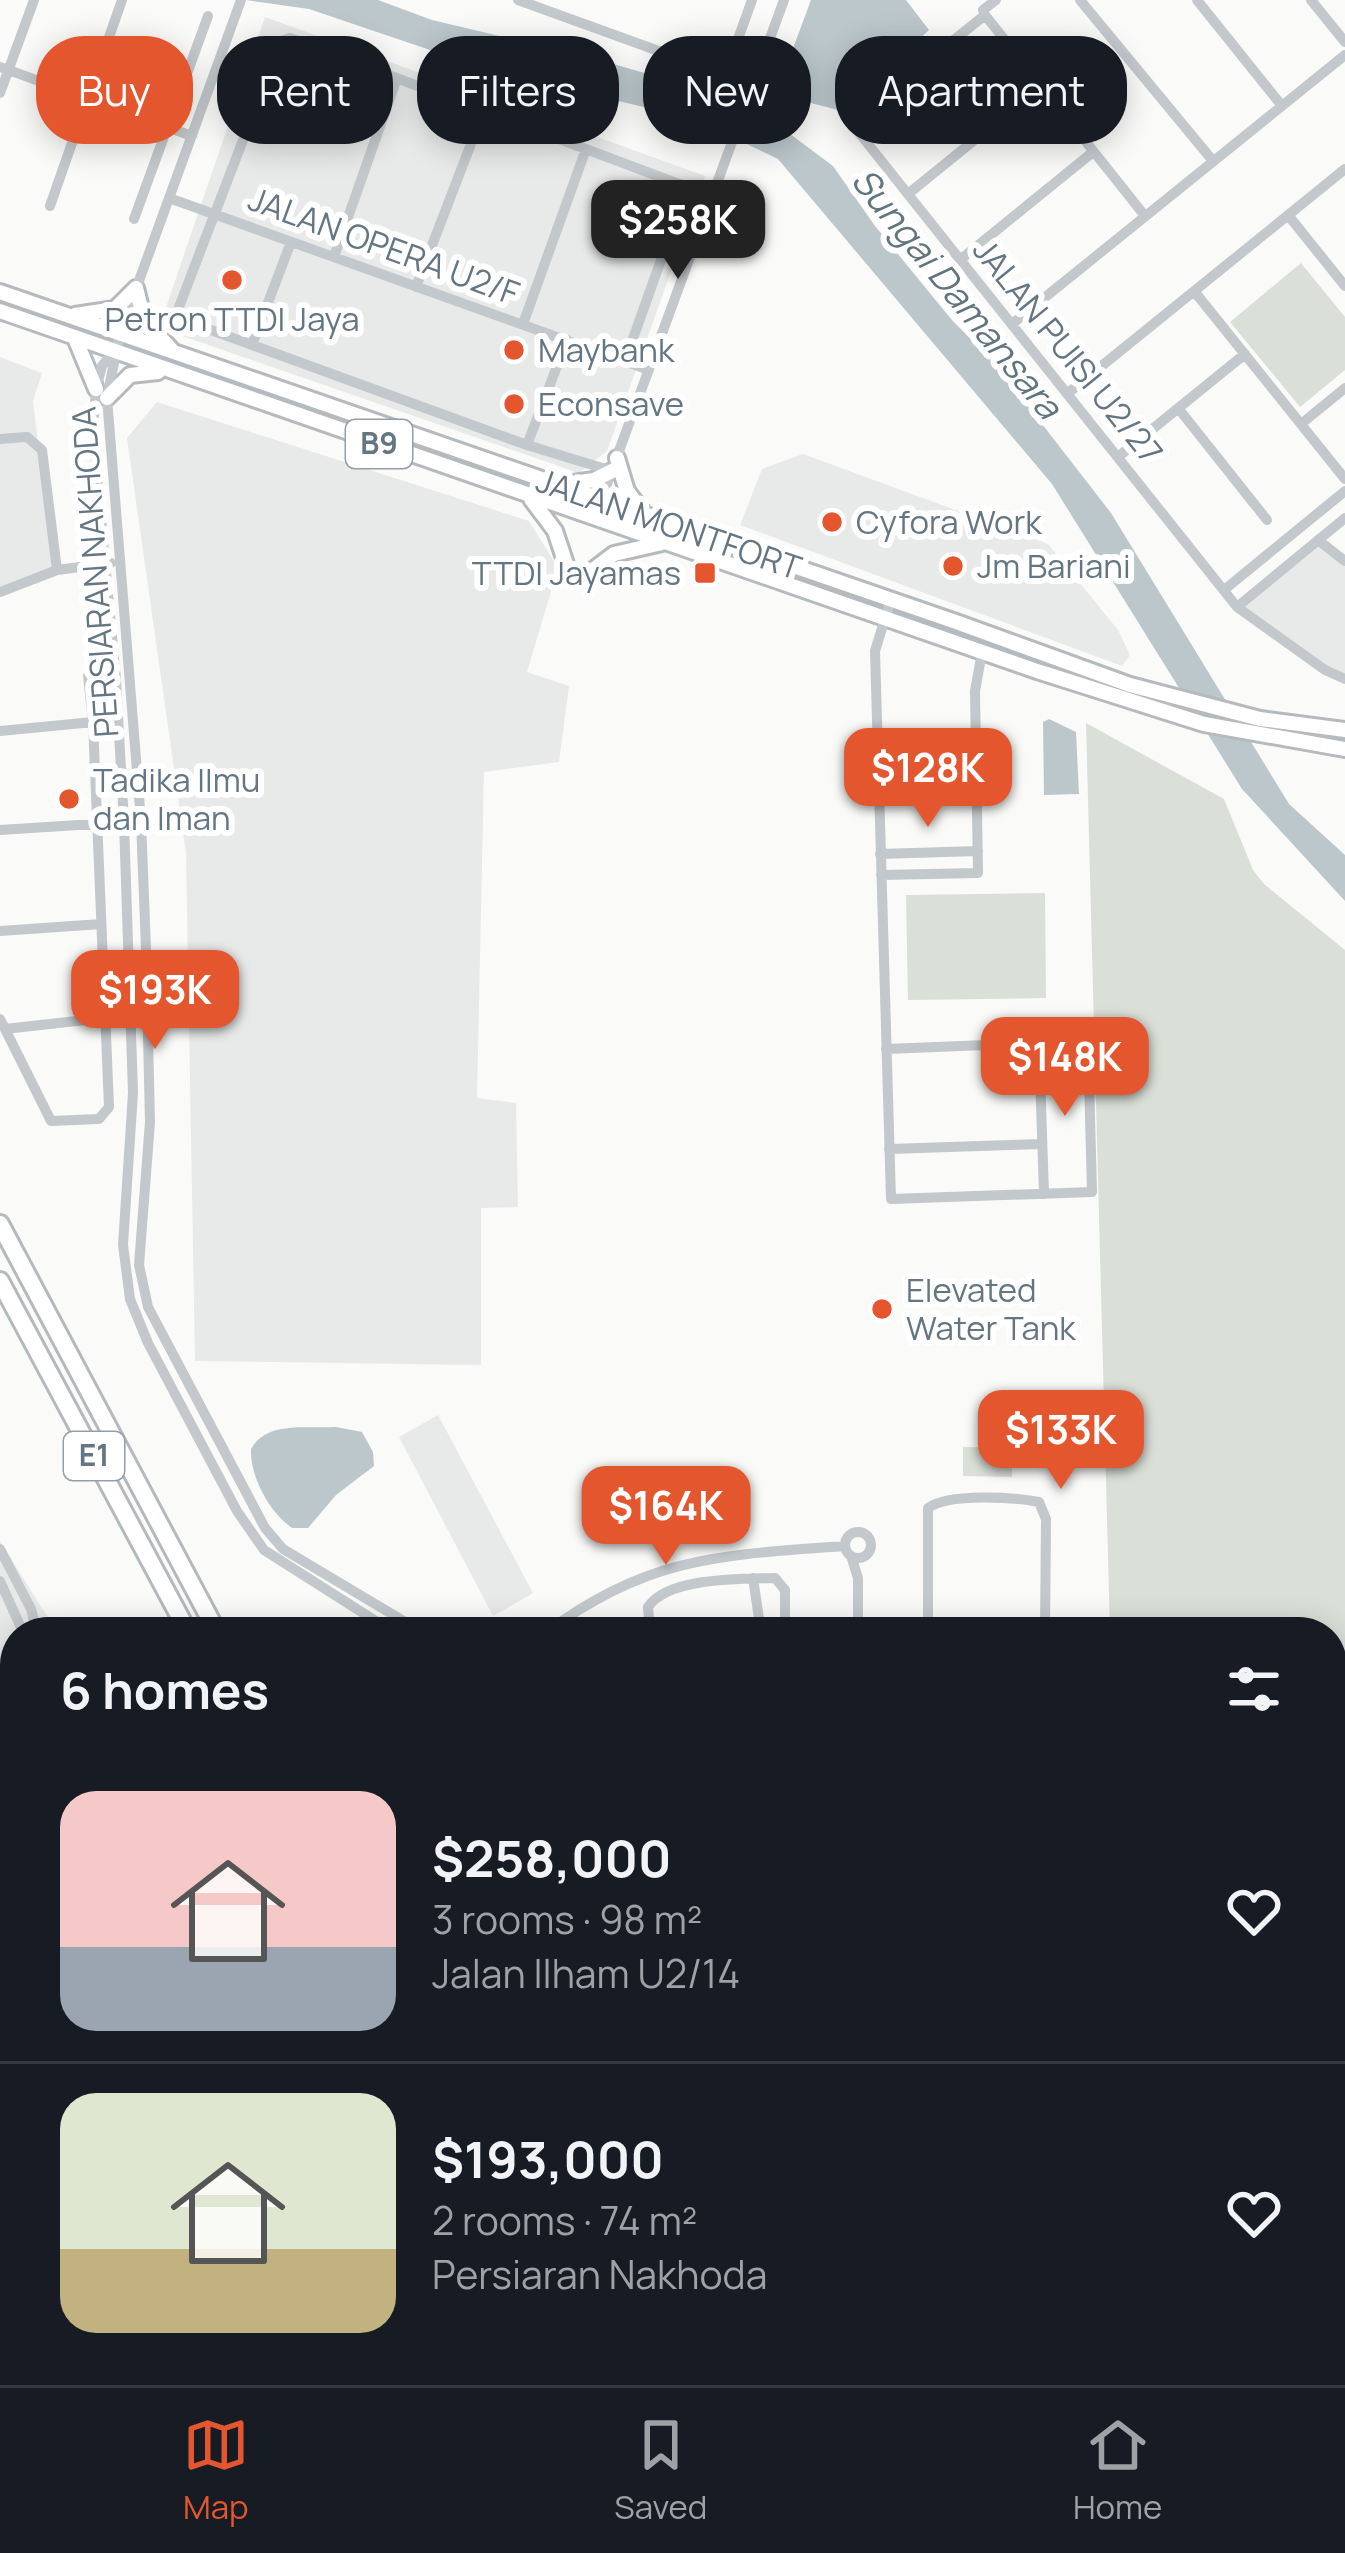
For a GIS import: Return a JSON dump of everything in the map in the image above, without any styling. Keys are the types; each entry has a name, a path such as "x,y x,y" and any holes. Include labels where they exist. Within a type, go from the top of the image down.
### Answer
{"highway":[{"name":"E1","path":"0,1224 209,1617"},
{"name":"E1","path":"0,1281 180,1617"},
{"path":"139,1487 217,1617"}],"main road":[{"path":"70,315 115,309 136,288"},
{"path":"136,288 144,320 175,352"},
{"name":"JALAN MONTFORT","path":"0,292 1130,685 1196,705 1345,730"},
{"name":"JALAN MONTFORT","path":"0,311 1139,704 1204,724 1345,749"},
{"path":"75,338 102,393 130,375 169,371"},
{"path":"555,486 594,480 614,464 646,516"},
{"path":"527,495 555,531 578,577 614,554 668,542"}],"street":[{"path":"0,93 4,69 34,0"},
{"path":"110,36 122,0"},
{"name":"PERSIARAN NAKHODA","path":"193,133 242,0"},
{"path":"518,0 725,75 752,0"},
{"path":"595,518 784,0"},
{"path":"996,0 983,10 1002,36"},
{"path":"1080,0 1213,161"},
{"path":"1197,0 1282,106"},
{"path":"1311,0 1345,42"},
{"name":"JALAN PUISI U2/27","path":"985,15 857,118 856,128 1238,607 1325,670 1345,679"},
{"path":"193,57 208,16"},
{"path":"417,85 290,38 281,41 212,214 179,307 180,316 527,445 614,464"},
{"path":"1012,325 1345,55"},
{"path":"4,69 36,80"},
{"path":"334,257 398,78"},
{"path":"50,206 72,144"},
{"path":"134,219 161,144"},
{"name":"PERSIARAN NAKHODA","path":"189,144 120,333 93,430 124,823 133,1093 123,1245 130,1299 148,1343 236,1511 264,1550 369,1617"},
{"path":"416,286 471,144"},
{"path":"575,144 687,187 625,361"},
{"path":"908,194 970,144"},
{"path":"1088,144 1145,217"},
{"path":"523,324 586,148"},
{"path":"960,260 1094,152"},
{"path":"1067,394 1345,169"},
{"name":"JALAN OPERA U2/F","path":"169,198 649,370"},
{"path":"1288,215 1345,286"},
{"path":"252,345 291,242"},
{"path":"1194,291 1345,479"},
{"path":"527,445 567,340"},
{"path":"1118,457 1245,354"},
{"path":"1300,424 1345,388"},
{"name":"PERSIARAN NAKHODA","path":"102,393 141,821 150,1122 138,1242 142,1285 148,1307 265,1528 296,1557 397,1617"},
{"path":"1178,408 1268,520"},
{"path":"0,439 27,436 42,450 57,569"},
{"path":"1224,590 1345,491"},
{"path":"1238,607 1345,518"},
{"path":"1318,540 1345,561"},
{"path":"0,592 57,569 120,562"},
{"path":"886,1049 1088,1041 1092,1192 891,1199 889,1148 886,1049 881,875 874,651 891,599"},
{"path":"881,875 978,873 975,692 982,652"},
{"path":"88,676 93,722 101,924 105,1018 109,1107 99,1119 51,1121 3,1024 105,1018 130,1016"},
{"path":"0,731 93,722"},
{"path":"0,830 141,821"},
{"path":"880,854 978,851"},
{"path":"0,932 101,924"},
{"path":"1039,1045 1044,1194"},
{"path":"889,1148 1042,1144"},
{"path":"928,1617 926,1518 933,1503 964,1499 1039,1502 1046,1519 1045,1617"},
{"path":"858,1578 848,1551 850,1535 862,1532 872,1545 858,1578 858,1617"},
{"path":"0,1549 33,1617"},
{"path":"568,1617 630,1580 735,1554 848,1551 866,1556"},
{"path":"753,1578 759,1617"},
{"path":"649,1617 649,1607 659,1594 698,1583 753,1578 775,1578 782,1583 784,1617"},
{"path":"0,1581 16,1617"}],"shaded area":[{"path":"246,0 378,0 432,20 500,36 417,36 417,46 309,9"},
{"path":"811,0 906,0 929,30 923,36 835,36 835,109 811,103 811,36 798,36"},
{"path":"265,17 318,36 259,36"},
{"path":"393,63 417,72 417,144 616,144 705,176 607,451 579,473 159,328 222,144 393,144"},
{"path":"619,66 643,73 643,107 619,101"},
{"path":"747,144 804,144 833,166 875,226 951,319 997,366 1111,513 1289,804 1345,855 1345,901 1242,789 1052,484 778,159"},
{"path":"1301,263 1345,317 1345,370 1300,407 1230,322"},
{"path":"0,357 42,373 33,401 53,566 0,587"},
{"path":"157,402 529,521 558,568 527,672 569,686 559,762 484,772 477,1098 516,1103 518,1207 481,1208 481,1365 195,1361 186,853 127,438"},
{"path":"803,454 1048,544 1118,630 1130,655 1122,666 740,525 762,469"},
{"path":"1318,544 1345,565 1345,675 1244,606"},
{"path":"1049,719 1076,732 1079,794 1044,795 1043,722"},
{"path":"1086,723 1224,799 1253,870 1264,884 1345,950 1345,1617 1110,1617"},
{"path":"1045,893 1046,998 908,1000 906,895"},
{"path":"438,1415 533,1593 493,1616 399,1437"},
{"path":"336,1427 362,1432 373,1452 374,1466 336,1495 308,1528 292,1528 262,1493 251,1449 277,1430"},
{"path":"963,1447 1012,1448 1012,1477 963,1476"},
{"path":"0,1541 48,1617 0,1617"}],"place":[{"name":"Petron TTDI Jaya","path":"232,280"},
{"name":"Maybank","path":"514,350"},
{"name":"Econsave","path":"514,404"},
{"name":"Cyfora Work","path":"832,522"},
{"name":"Jm Bariani","path":"953,566"},
{"name":"TTDI Jayamas","path":"705,573"},
{"name":"Tadika Ilmu dan Iman","path":"69,799"},
{"name":"Elevated Water Tank","path":"882,1309"}],"water label":[{"name":"Sungai Damansara","path":"957,293"}]}
